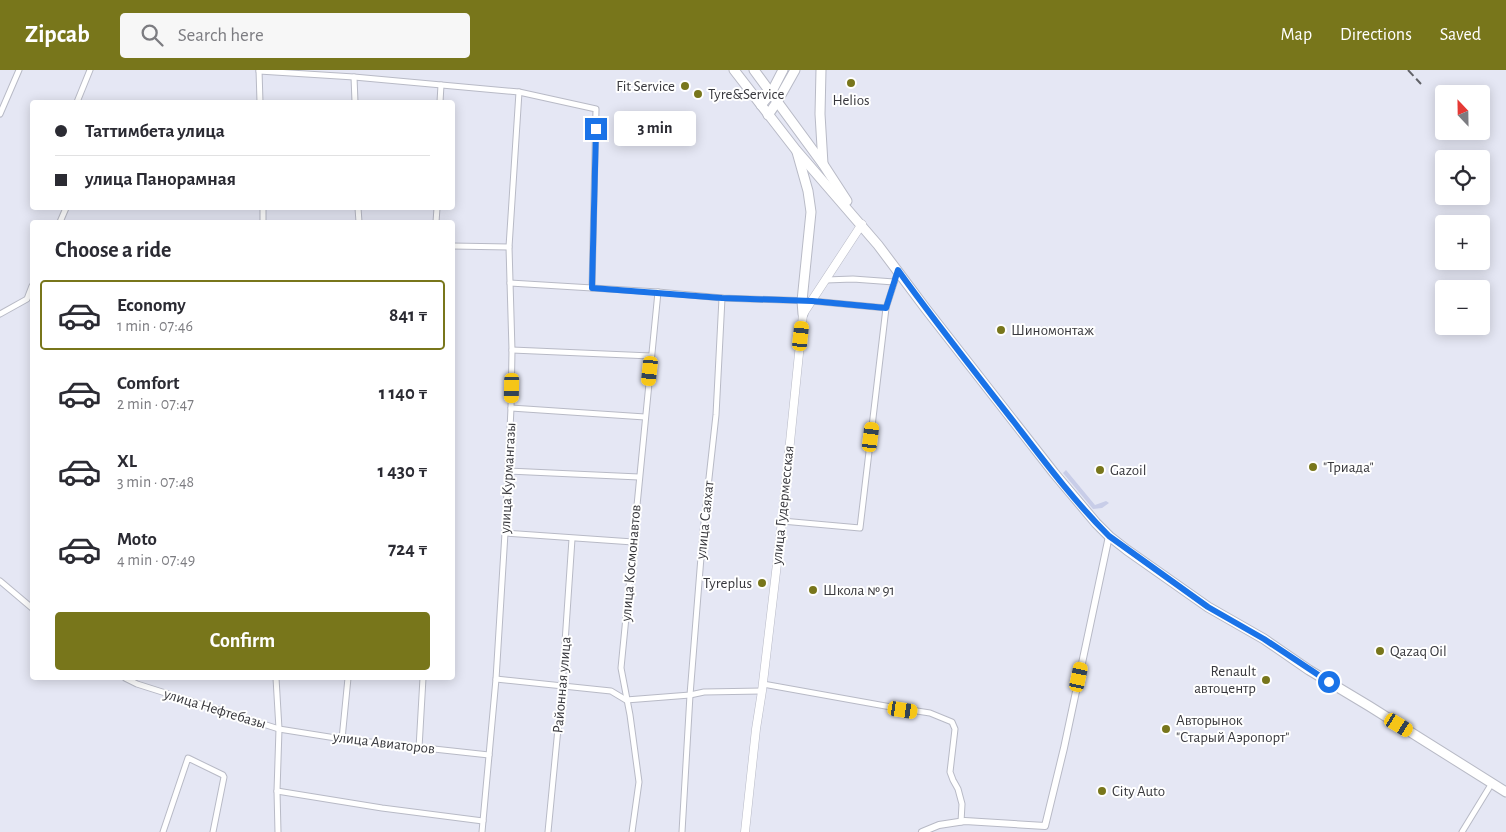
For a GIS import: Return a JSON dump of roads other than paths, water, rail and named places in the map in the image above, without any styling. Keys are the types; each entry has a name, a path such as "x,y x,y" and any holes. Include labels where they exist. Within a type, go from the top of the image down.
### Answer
{"main road":[{"path":"734,70 796,150 862,224 1049,466 1109,536 1208,607 1264,639 1309,670 1370,706 1506,792"},
{"path":"754,70 823,164 862,224"},
{"path":"761,105 771,93 783,70"},
{"path":"768,115 795,70"},
{"path":"821,70 820,114 823,164"},
{"path":"796,150 808,191 811,212 802,301 804,314"},
{"name":"улица Гудермесская","path":"745,832 782,522 804,314 862,224"}],"street":[{"path":"0,114 19,70"},
{"path":"78,100 90,70"},
{"path":"260,100 259,70 519,92 596,109 592,288"},
{"path":"354,77 355,100"},
{"path":"440,100 441,85"},
{"name":"улица Курмангазы","path":"482,832 496,679 512,408 509,246 519,92"},
{"path":"455,246 509,246"},
{"path":"782,522 860,528 886,308 898,270"},
{"path":"826,280 853,279 894,282"},
{"path":"510,282 722,298 812,301 886,308"},
{"path":"0,314 27,299 30,291"},
{"name":"улица Космонавтов","path":"632,832 639,782 630,714 621,668 658,292"},
{"name":"улица Саяхат","path":"682,832 690,695 703,532 716,415 722,298"},
{"path":"512,350 651,356"},
{"path":"512,408 645,417"},
{"path":"508,471 639,477"},
{"path":"505,533 633,542"},
{"path":"922,832 939,825 961,822 1045,826 1064,748 1109,536"},
{"name":"Районная улица","path":"548,832 562,687 572,538"},
{"path":"0,581 30,606"},
{"path":"496,679 611,691 626,700 763,687 930,713 952,722 955,729 950,772 958,789 962,804 961,822"},
{"name":"улица Нефтебазы","path":"129,680 279,729"},
{"path":"276,680 279,729 278,832"},
{"path":"342,739 348,680"},
{"path":"419,748 423,680"},
{"name":"улица Авиаторов","path":"279,729 342,739 489,755"},
{"path":"163,832 188,758 224,775 212,832"},
{"path":"1462,832 1492,783"},
{"path":"277,790 382,808 483,821"}],"railway":[{"path":"1408,70 1421,84"}],"place":[{"name":"Helios","path":"851,83"},
{"name":"Fit Service","path":"685,86"},
{"name":"Tyre&Service","path":"698,94"},
{"name":"Шиномонтаж","path":"1001,330"},
{"name":"\"Триада\"","path":"1313,467"},
{"name":"Gazoil","path":"1100,470"},
{"name":"Tyreplus","path":"762,583"},
{"name":"Школа № 91","path":"813,590"},
{"name":"Qazaq Oil","path":"1380,651"},
{"name":"Renault автоцентр","path":"1266,680"},
{"name":"Авторынок \"Старый Аэропорт\"","path":"1166,729"},
{"name":"City Auto","path":"1102,791"}]}
